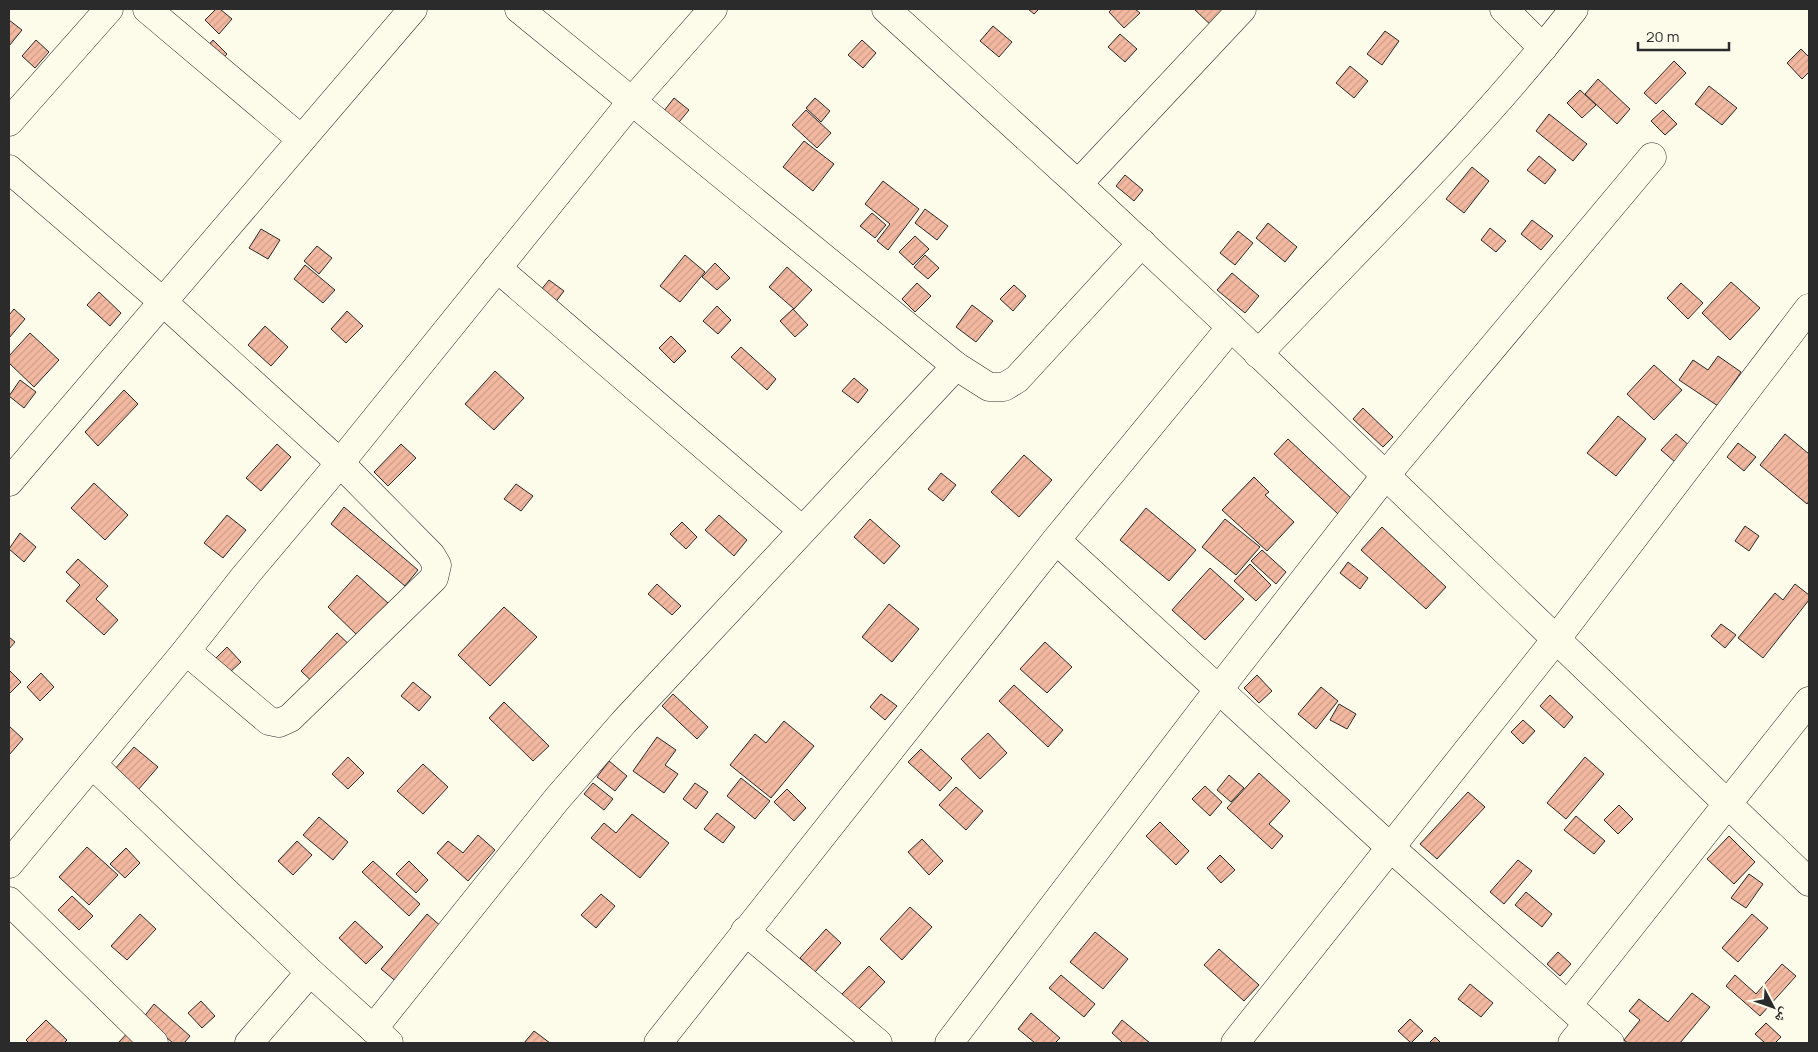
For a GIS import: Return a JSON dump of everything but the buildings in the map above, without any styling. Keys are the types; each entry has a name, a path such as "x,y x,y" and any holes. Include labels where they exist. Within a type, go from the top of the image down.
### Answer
{"street":[{"path":"9,122 109,9"},
{"path":"147,9 301,139"},
{"path":"9,482 413,9"},
{"path":"519,9 956,366 989,388 1004,387 1017,379 1142,243"},
{"path":"9,864 340,463 632,101 713,9"},
{"path":"886,9 1231,327 1809,882"},
{"path":"1078,184 1242,9"},
{"path":"1504,9 1543,48"},
{"path":"1258,354 1443,161 1543,48 1574,9"},
{"path":"955,1041 1220,689 1385,476 1652,157"},
{"path":"9,169 162,301 340,463 431,555 437,565 434,578 290,718 279,723 269,721 186,651"},
{"path":"497,268 802,530"},
{"path":"1235,1043 1557,638 1809,308"},
{"path":"658,1043 1056,540 1231,327"},
{"path":"92,764 310,972 381,1036 557,798 624,722 956,366"},
{"path":"1056,540 1391,848 1568,1005 1580,1033 1610,1043"},
{"path":"1568,1005 1809,701"},
{"path":"9,900 154,1043"},
{"path":"745,931 878,1043"},
{"path":"249,1043 310,972"}]}
